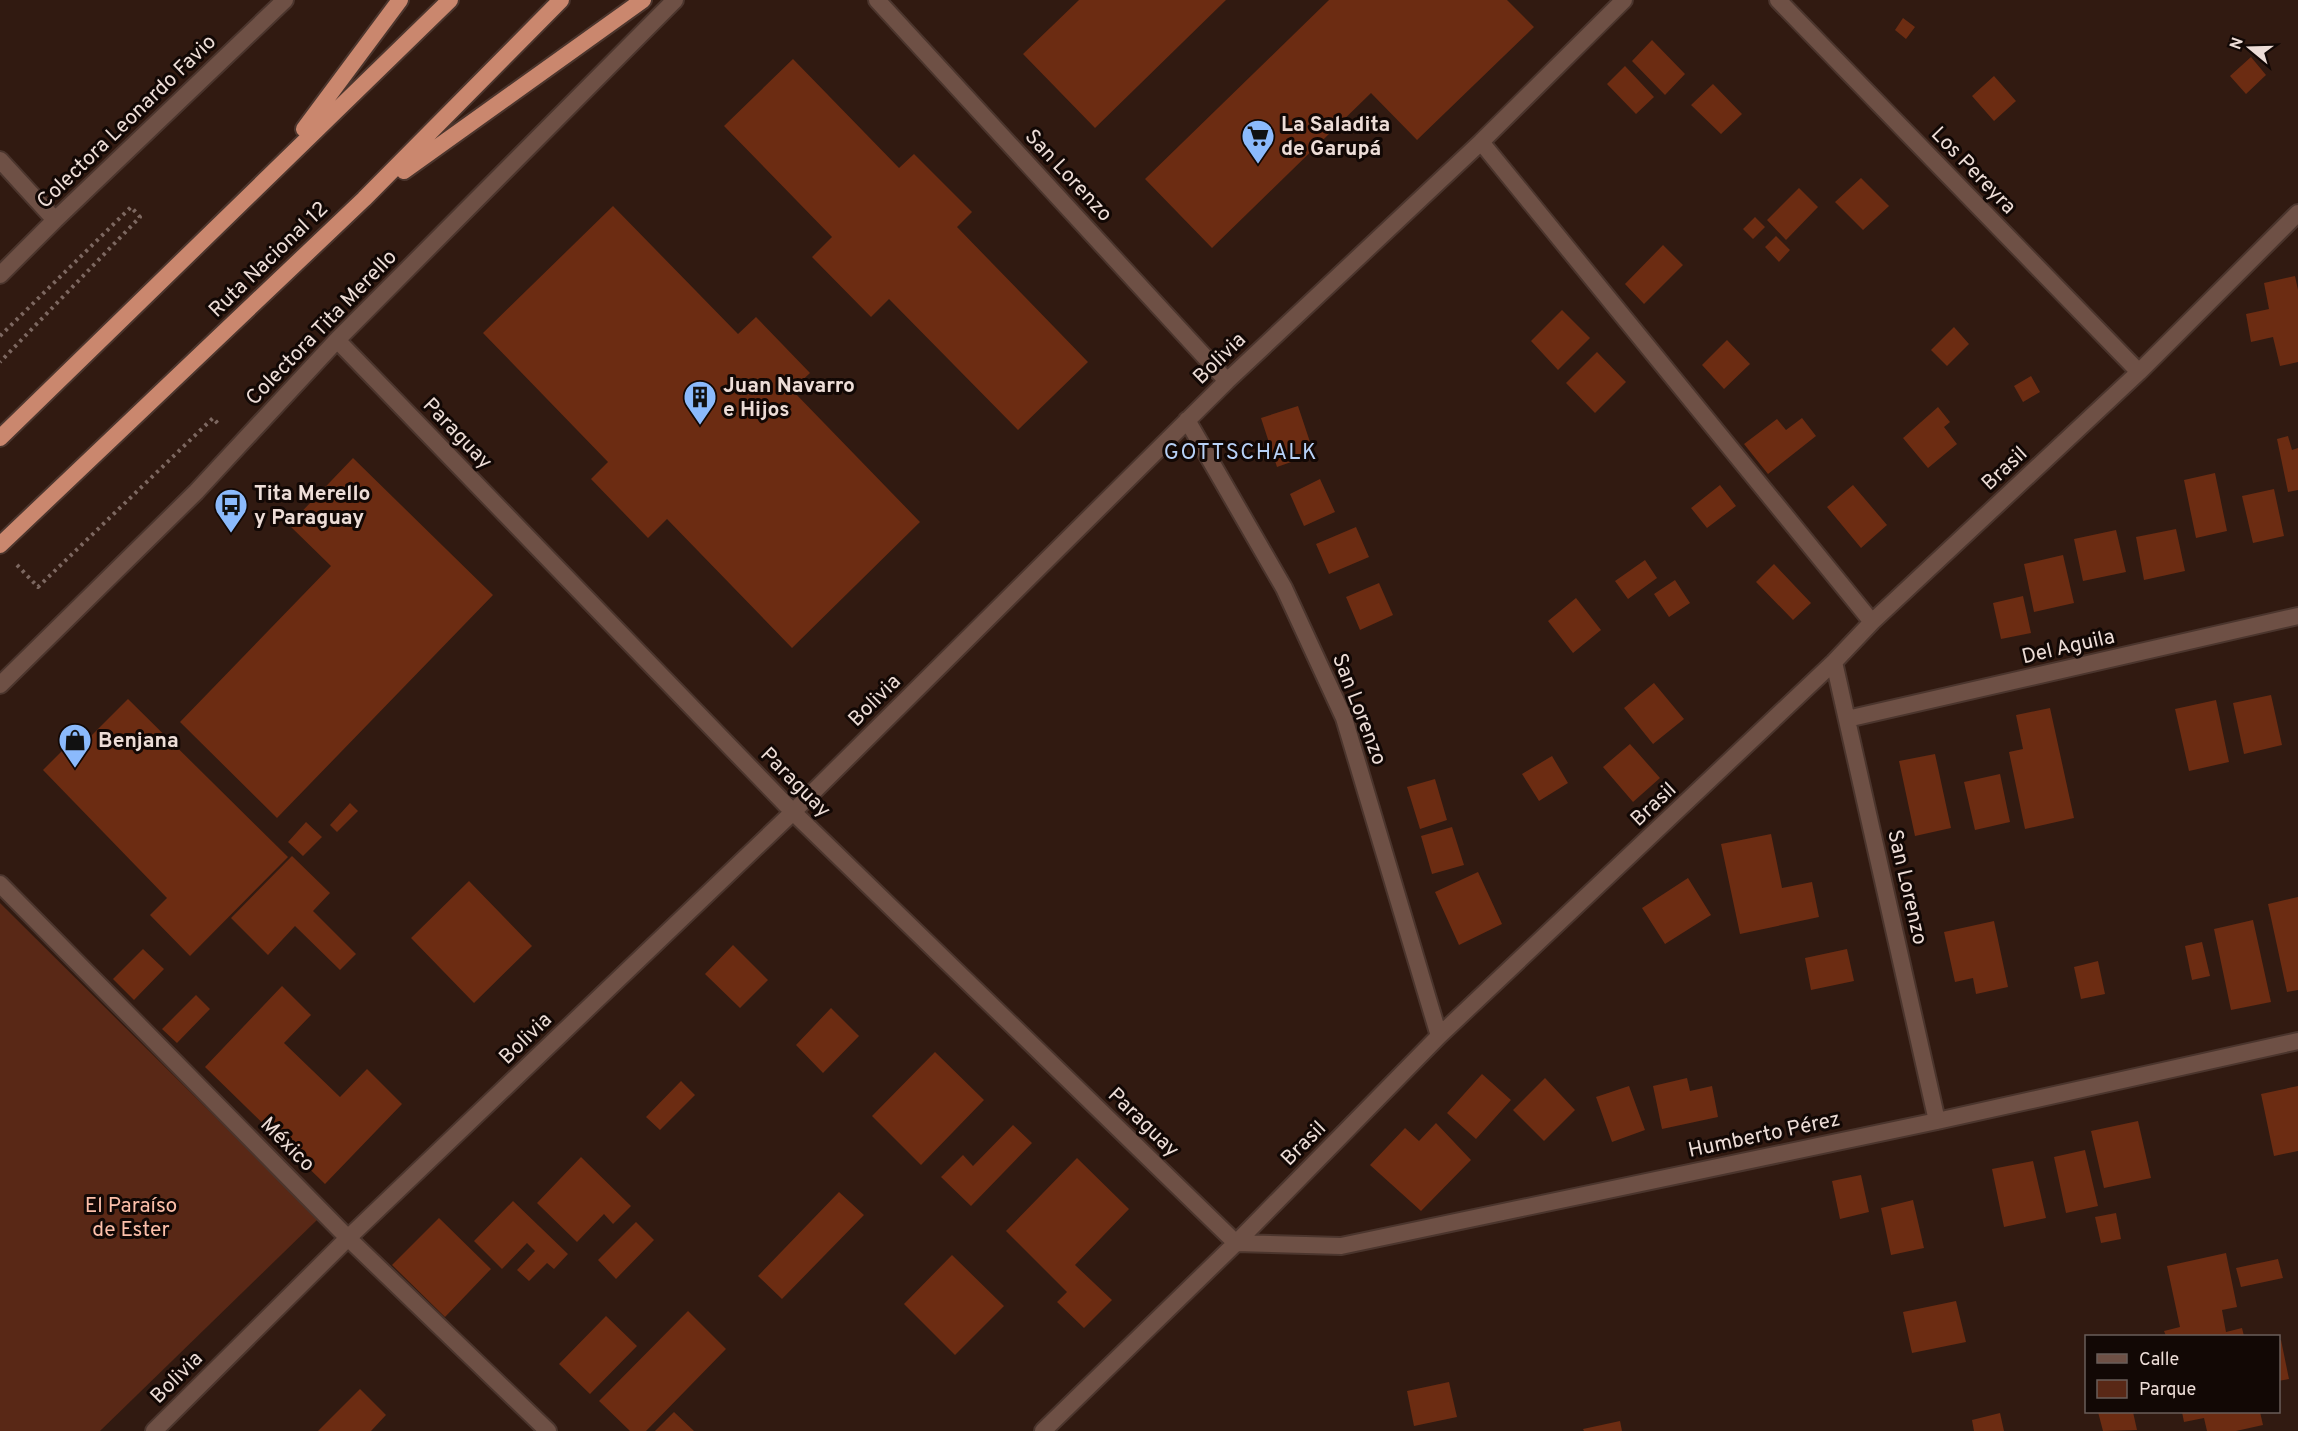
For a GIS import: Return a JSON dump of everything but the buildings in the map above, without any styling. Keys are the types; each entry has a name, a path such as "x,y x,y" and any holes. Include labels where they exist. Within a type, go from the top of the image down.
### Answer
{"highway":[{"path":"276,167 400,0"},
{"path":"0,438 450,0"},
{"name":"Ruta Nacional 12","path":"0,545 364,200 561,0"},
{"path":"364,200 643,0"}],"street":[{"name":"Colectora Leonardo Favio","path":"0,275 285,0"},
{"name":"Colectora Tita Merello","path":"0,685 196,492 338,340 675,0"},
{"name":"San Lorenzo","path":"877,0 1227,381"},
{"name":"Bolivia","path":"154,1431 348,1238 793,812 1227,381 1481,142 1624,0"},
{"name":"Los Pereyra","path":"1778,0 2139,372"},
{"path":"1481,142 1872,622"},
{"path":"0,160 55,220"},
{"name":"Brasil","path":"1042,1431 1236,1243 1439,1036 1834,662 1872,622 2139,372 2298,213"},
{"name":"Paraguay","path":"338,340 793,812 1236,1243"},
{"name":"San Lorenzo","path":"1187,420 1284,588 1344,718 1439,1036"},
{"name":"Del Aguila","path":"1847,719 2298,616"},
{"name":"San Lorenzo","path":"1834,662 1937,1121"},
{"name":"México","path":"0,884 348,1238 548,1431"},
{"name":"Humberto Pérez","path":"1236,1243 1341,1246 1937,1121 2298,1041"}],"path":[{"path":"0,336 131,207 140,217 0,362"},
{"path":"38,587 213,418 223,429"}],"green space":[{"name":"El Paraíso de Ester","path":"0,903 318,1219 100,1431 0,1431"}],"place":[{"name":"La Saladita de Garupá","path":"1258,165"},
{"name":"Juan Navarro e Hijos","path":"700,426"},
{"name":"Tita Merello y Paraguay","path":"231,534"},
{"name":"Benjana","path":"75,769"}],"district":[{"name":"GOTTSCHALK","path":"1241,451"}]}
